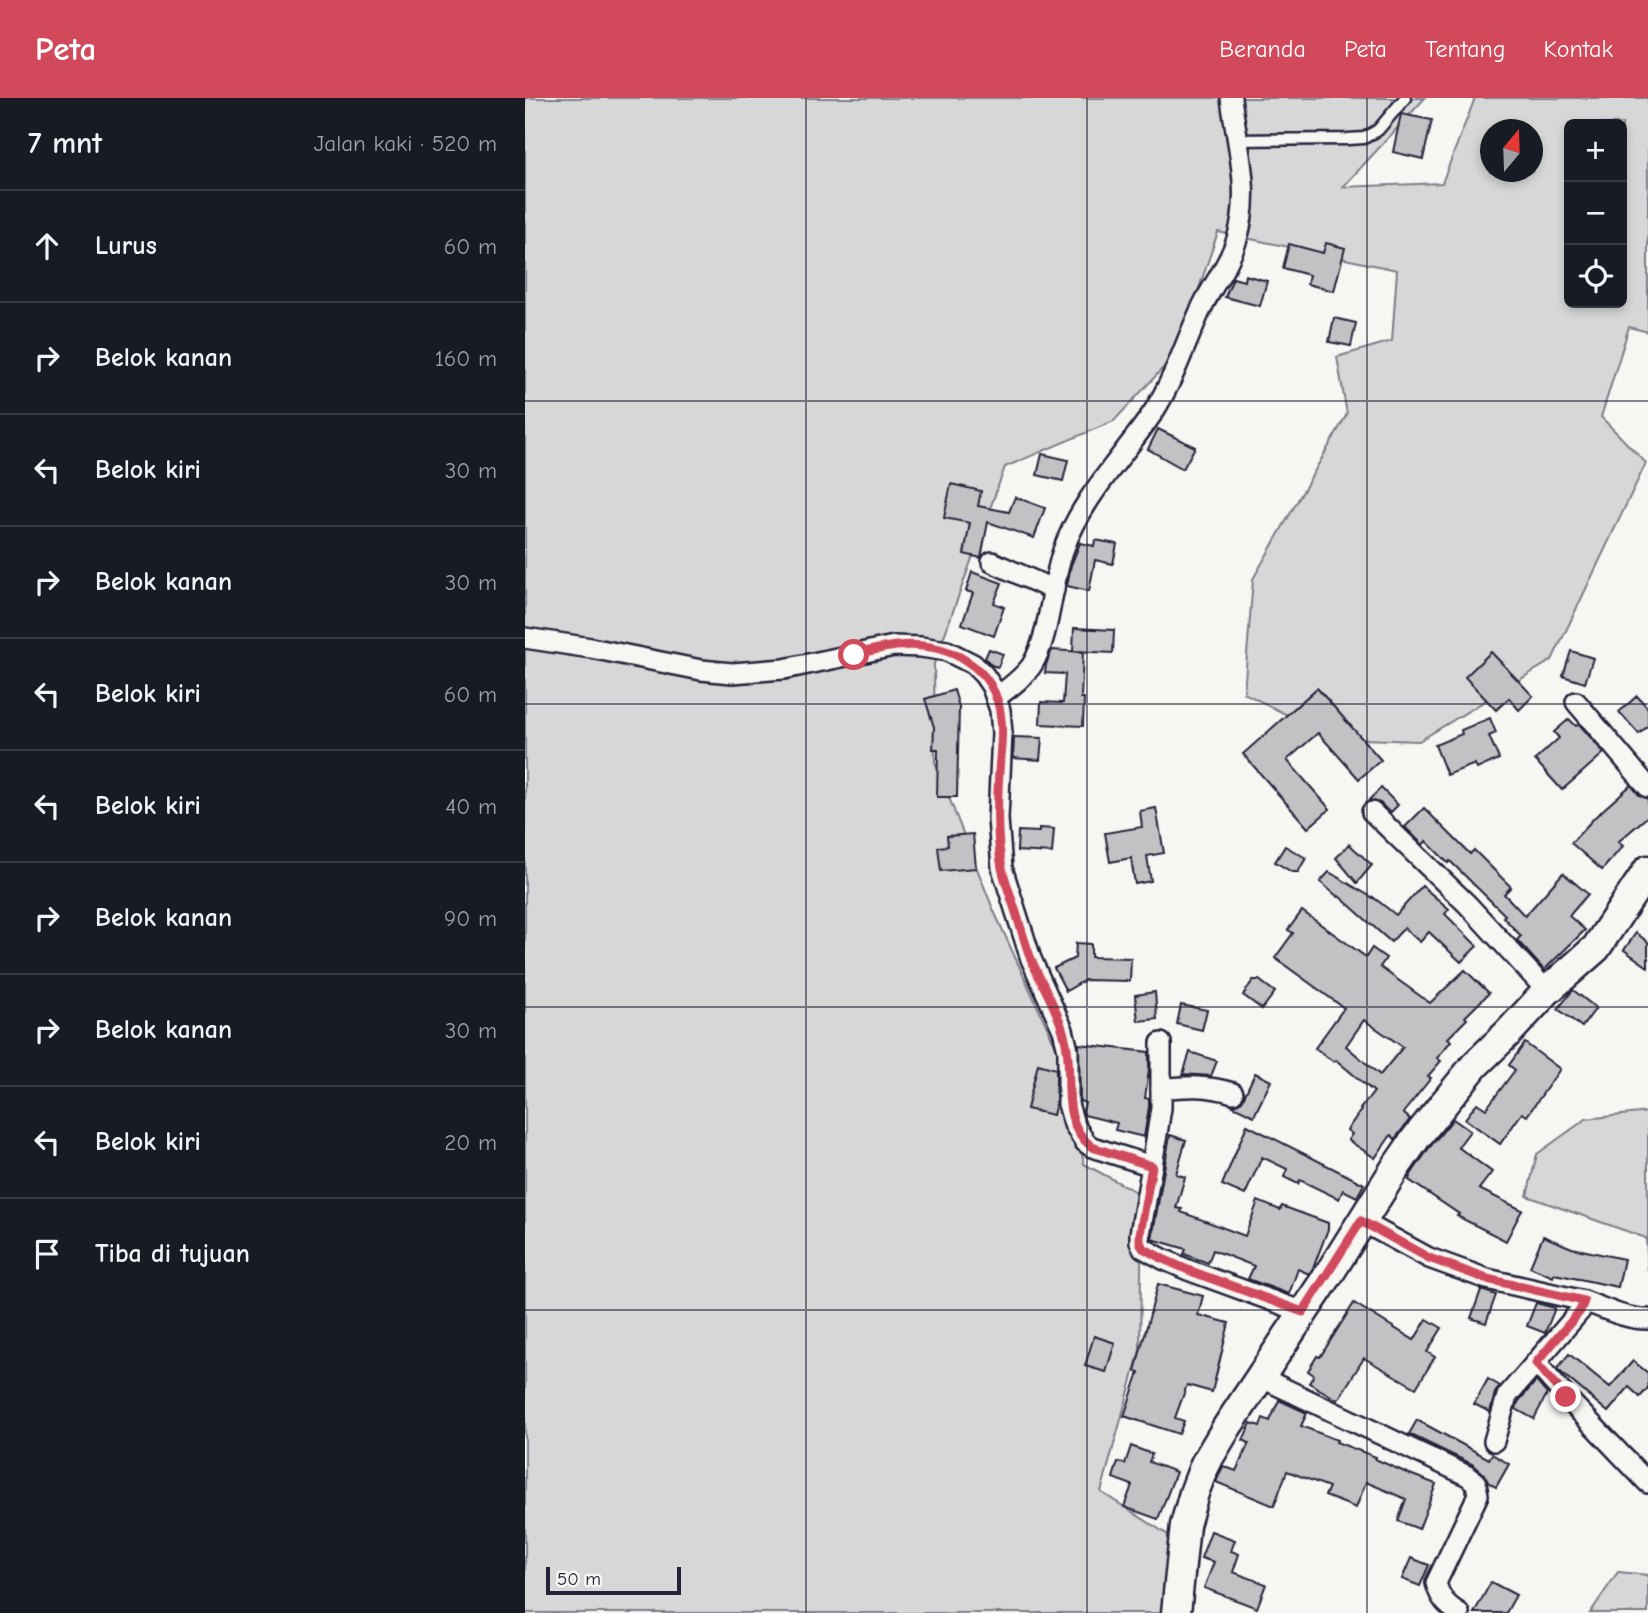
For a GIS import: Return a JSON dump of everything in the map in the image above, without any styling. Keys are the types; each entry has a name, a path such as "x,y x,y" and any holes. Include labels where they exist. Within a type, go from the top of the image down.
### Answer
{"street":[{"path":"997,697 1032,666 1042,639 1063,548 1091,497 1162,398 1204,304 1236,242 1245,198 1244,175 1231,98"},
{"path":"992,562 1054,590"},
{"path":"525,638 701,670 732,673 784,669 894,646 947,651 967,660 984,675 997,697 1000,710 1002,725 998,818 1002,868 1031,959 1063,1030 1068,1050 1069,1104 1074,1124 1085,1142 1092,1147 1152,1166"},
{"path":"1576,702 1648,787"},
{"path":"1372,812 1467,904 1547,991"},
{"path":"1176,1613 1185,1525 1205,1464 1227,1427 1416,1138 1475,1065 1547,991 1596,948 1648,870"},
{"path":"1161,1043 1159,1125 1140,1234 1143,1248 1188,1270 1303,1312"},
{"path":"1161,1089 1201,1086 1233,1093"},
{"path":"1361,1221 1429,1258 1487,1279 1648,1319"},
{"path":"1494,1441 1507,1396 1580,1311 1584,1301"},
{"path":"1536,1363 1648,1483"},
{"path":"1260,1377 1468,1476 1476,1483 1478,1495 1436,1583 1440,1597 1459,1613"}],"lane":[{"path":"1237,140 1364,138 1378,130 1405,98"}],"shaded area":[{"path":"525,98 1425,98 1343,187 1442,183 1475,98 1648,98 1648,332 1629,327 1601,417 1646,463 1552,660 1419,741 1332,738 1244,693 1253,579 1347,414 1337,357 1392,341 1397,270 1218,232 1177,353 1114,421 1005,467 934,664 935,762 993,909 1063,1062 1084,1164 1142,1195 1140,1350 1101,1492 1176,1540 1163,1613 525,1613"},
{"path":"1648,1112 1648,1271 1646,1238 1527,1196 1537,1154 1586,1119"},
{"path":"1618,1572 1648,1575 1648,1613 1590,1613"}],"building":[{"path":"1401,114 1432,120 1423,159 1393,152"},
{"path":"1326,243 1345,248 1334,291 1307,284 1309,275 1283,268 1289,244 1323,253"},
{"path":"1245,275 1267,281 1260,306 1225,297 1233,278 1244,281"},
{"path":"1334,318 1356,323 1351,346 1329,342"},
{"path":"1158,429 1195,447 1183,469 1148,449"},
{"path":"1042,454 1068,460 1063,481 1037,475"},
{"path":"951,484 981,491 978,506 1009,512 1015,497 1045,508 1034,538 988,522 981,558 964,554 970,523 944,518"},
{"path":"1095,540 1117,544 1113,564 1095,560 1089,591 1067,586 1071,565 1080,543 1094,546"},
{"path":"972,572 1002,583 994,603 1004,607 994,636 962,624 973,593 966,591"},
{"path":"1074,628 1114,630 1113,653 1073,651"},
{"path":"989,649 1003,654 998,667 991,665 985,658"},
{"path":"1052,650 1083,652 1083,726 1040,724 1041,702 1063,703 1065,674 1045,673"},
{"path":"1571,651 1593,658 1585,683 1563,676"},
{"path":"1491,652 1533,696 1519,710 1509,698 1496,710 1465,677"},
{"path":"1317,688 1381,760 1359,779 1318,733 1287,760 1330,809 1308,828 1243,754"},
{"path":"954,690 959,707 957,797 937,797 938,749 933,749 934,727 925,699"},
{"path":"1637,696 1648,708 1648,726 1639,734 1619,712"},
{"path":"1490,718 1496,733 1489,736 1499,759 1477,769 1475,764 1447,775 1435,745"},
{"path":"1569,719 1576,726 1579,724 1604,753 1562,790 1535,760 1559,738 1554,732"},
{"path":"1014,737 1042,738 1040,760 1013,758"},
{"path":"1631,785 1639,795 1648,799 1648,816 1618,842 1623,846 1602,870 1571,843"},
{"path":"1381,788 1398,805 1390,813 1380,803 1369,800"},
{"path":"1156,808 1164,853 1147,856 1151,881 1135,884 1131,858 1110,862 1105,833 1142,827 1140,811"},
{"path":"1424,808 1470,854 1474,850 1511,887 1504,894 1525,916 1563,873 1588,894 1569,916 1585,930 1544,970 1517,940 1521,936 1503,917 1505,915 1450,861 1448,863 1426,841 1423,845 1405,827"},
{"path":"1039,828 1054,829 1052,853 1017,851 1018,831 1039,832"},
{"path":"973,834 976,868 941,871 938,847 948,846 947,836"},
{"path":"1349,844 1372,865 1357,883 1336,858"},
{"path":"1285,846 1306,858 1298,872 1292,872 1275,862"},
{"path":"1329,872 1373,897 1396,915 1422,886 1449,909 1445,914 1477,946 1461,962 1429,932 1420,942 1404,928 1391,942 1320,882"},
{"path":"1302,911 1366,957 1372,948 1386,958 1380,967 1430,1003 1465,970 1489,993 1448,1038 1451,1041 1437,1058 1441,1061 1428,1076 1431,1078 1403,1113 1410,1119 1395,1139 1391,1135 1375,1158 1348,1140 1352,1134 1347,1130 1374,1092 1336,1060 1334,1062 1315,1048 1344,1008 1275,958 1293,933 1288,930","holes":["1364,1020 1403,1047 1380,1075 1346,1046"]},
{"path":"1636,933 1648,942 1648,967 1624,950"},
{"path":"1076,943 1091,944 1091,957 1131,958 1130,981 1085,980 1066,991 1054,968 1075,958"},
{"path":"1253,980 1259,980 1275,992 1262,1009 1243,995"},
{"path":"1573,990 1596,1008 1582,1027 1558,1009"},
{"path":"1155,992 1157,1019 1138,1021 1135,995"},
{"path":"1181,1005 1207,1010 1202,1030 1177,1024"},
{"path":"1525,1043 1560,1069 1527,1116 1522,1113 1500,1144 1465,1119 1477,1103 1486,1109 1515,1070 1509,1065"},
{"path":"1079,1044 1149,1052 1145,1098 1149,1099 1149,1107 1144,1137 1115,1130 1117,1123 1084,1115 1085,1103 1080,1101"},
{"path":"1190,1052 1217,1061 1211,1076 1183,1074"},
{"path":"1038,1064 1056,1069 1056,1103 1053,1115 1027,1109"},
{"path":"1255,1073 1271,1081 1254,1116 1233,1106 1242,1101"},
{"path":"1453,1119 1470,1131 1458,1147 1492,1172 1479,1189 1522,1210 1506,1241 1457,1216 1459,1214 1409,1180 1429,1148"},
{"path":"1247,1125 1364,1184 1357,1197 1343,1190 1339,1199 1300,1180 1298,1184 1284,1177 1287,1169 1262,1157 1245,1195 1222,1185"},
{"path":"1170,1135 1186,1140 1176,1174 1185,1177 1176,1208 1182,1209 1181,1212 1245,1236 1258,1201 1280,1210 1282,1206 1328,1223 1313,1268 1309,1274 1298,1269 1289,1294 1248,1279 1254,1266 1213,1250 1208,1263 1184,1254 1186,1249 1152,1239"},
{"path":"1543,1236 1572,1248 1624,1259 1618,1287 1554,1274 1553,1277 1530,1267"},
{"path":"1158,1284 1203,1296 1198,1315 1229,1323 1212,1392 1187,1385 1175,1418 1184,1421 1179,1434 1124,1416 1139,1372 1135,1371"},
{"path":"1481,1290 1496,1295 1486,1323 1471,1318"},
{"path":"1354,1303 1414,1340 1427,1319 1442,1328 1427,1352 1435,1357 1416,1388 1364,1358 1338,1400 1309,1383 1314,1375 1308,1371"},
{"path":"1536,1303 1555,1308 1545,1333 1527,1326"},
{"path":"1094,1336 1115,1343 1106,1372 1085,1366"},
{"path":"1569,1354 1610,1387 1633,1361 1648,1373 1648,1388 1640,1397 1629,1387 1608,1412 1557,1369"},
{"path":"1488,1379 1500,1386 1495,1393 1490,1412 1474,1404"},
{"path":"1536,1381 1547,1394 1534,1419 1516,1409 1518,1402"},
{"path":"1279,1400 1307,1413 1301,1426 1436,1484 1419,1529 1398,1521 1406,1499 1366,1482 1356,1508 1325,1496 1329,1487 1287,1471 1274,1506 1216,1482 1223,1466 1236,1471 1249,1443 1243,1440 1251,1423 1260,1426 1263,1418 1270,1421"},
{"path":"1417,1420 1489,1459 1492,1454 1509,1464 1496,1487 1488,1482 1474,1465 1409,1434"},
{"path":"1131,1446 1152,1454 1149,1462 1176,1472 1158,1519 1124,1507 1132,1485 1113,1478 1118,1462 1125,1464"},
{"path":"1211,1531 1235,1540 1231,1551 1239,1554 1233,1572 1266,1584 1257,1608 1204,1588 1214,1562 1201,1558"},
{"path":"1411,1558 1429,1565 1420,1586 1402,1579"},
{"path":"1491,1582 1516,1595 1506,1613 1474,1613"}],"route":[{"path":"854,655 894,646 947,651 973,664 984,675 997,697 1002,725 998,818 1002,868 1031,959 1063,1030 1068,1050 1069,1104 1074,1124 1085,1142 1092,1147 1152,1166 1140,1234 1143,1248 1188,1270 1303,1312 1361,1221 1429,1258 1487,1279 1584,1301 1580,1311 1536,1363 1566,1397"}]}
